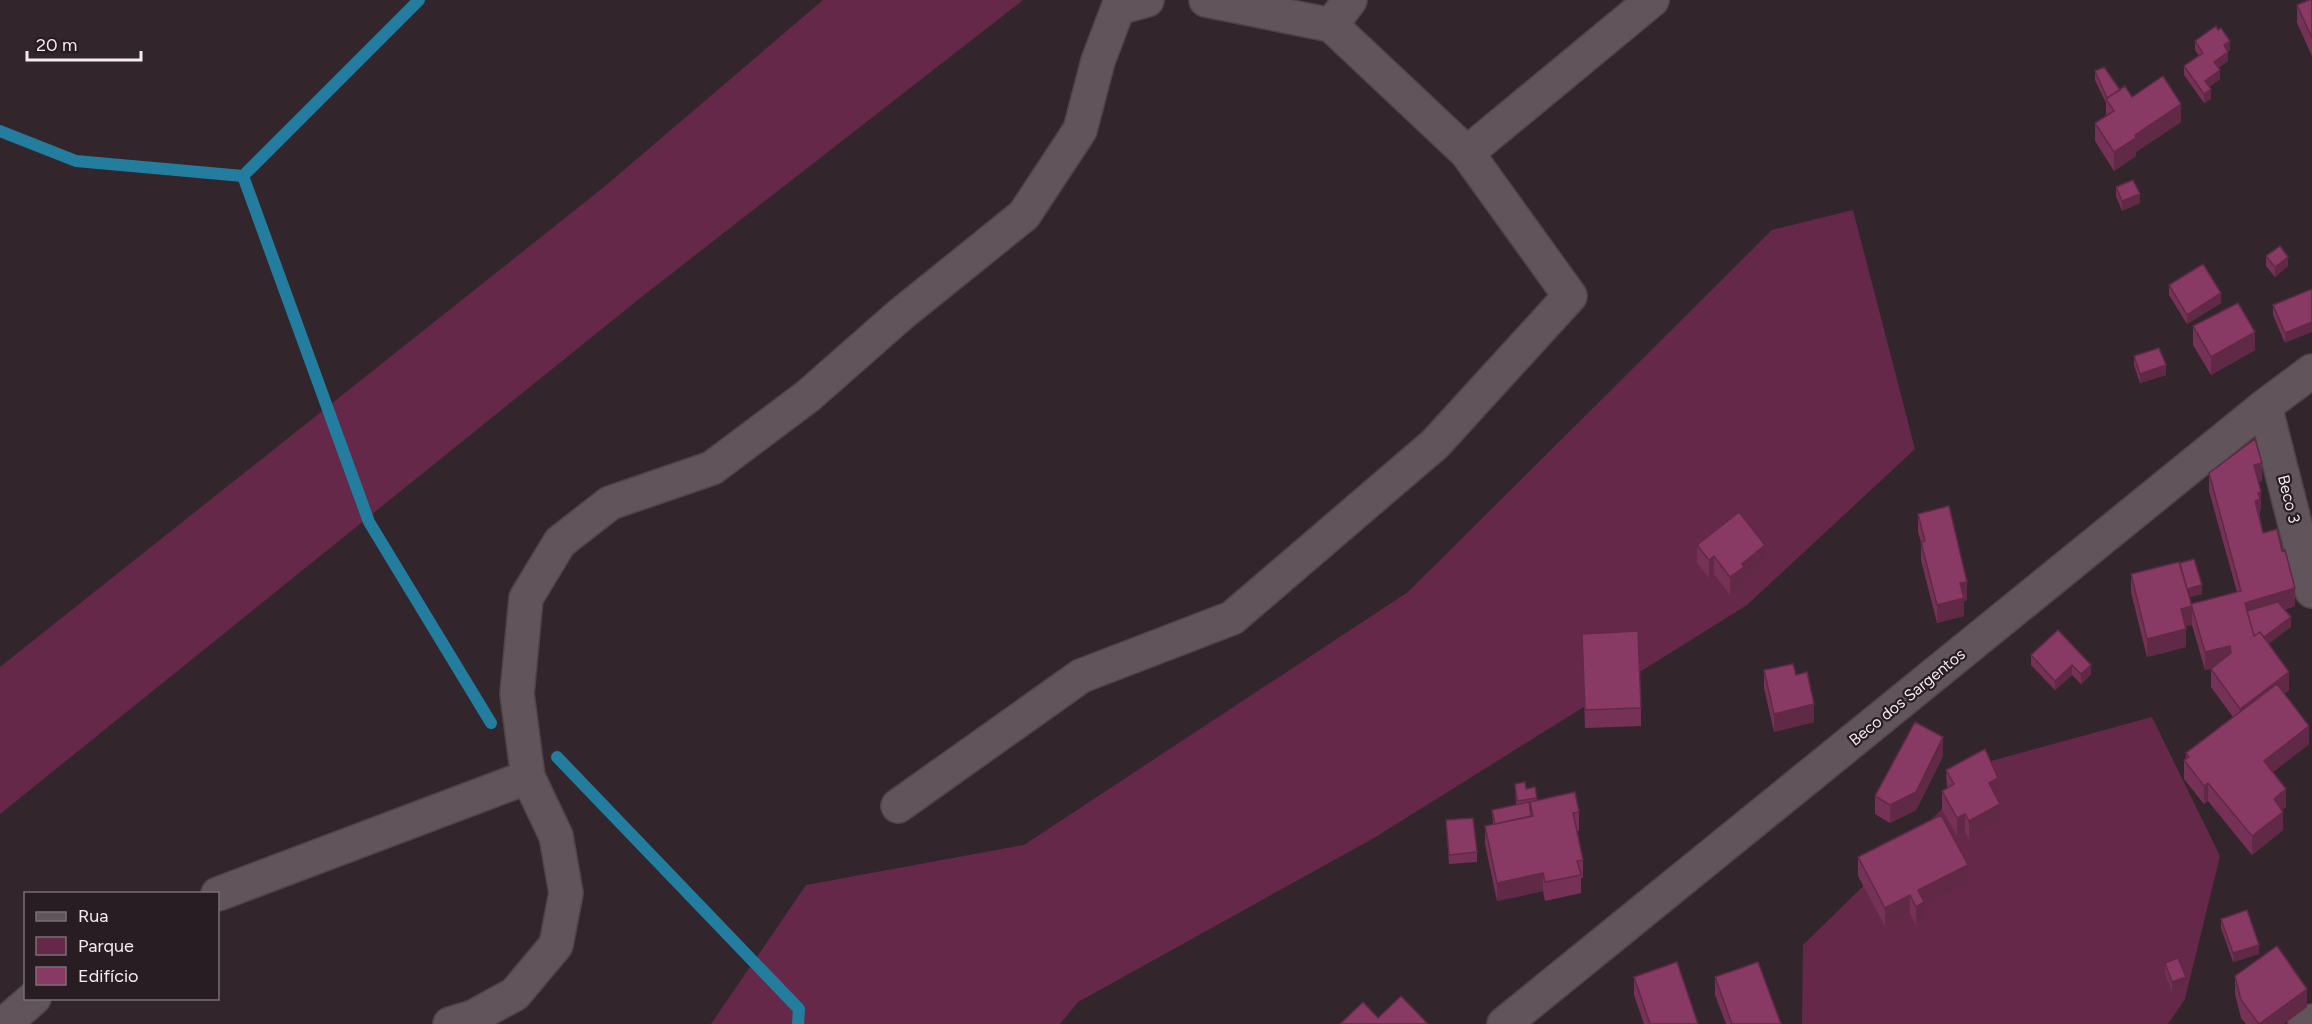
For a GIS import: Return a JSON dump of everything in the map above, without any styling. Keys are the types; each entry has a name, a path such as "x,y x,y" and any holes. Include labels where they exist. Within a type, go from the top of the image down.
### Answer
{"street":[{"path":"898,806 1081,676 1232,618 1435,444 1570,296 1467,153 1340,12 1206,0"},
{"path":"1467,153 1652,0"},
{"path":"450,1024 473,1017 515,994 556,945 566,892 556,836 528,777 517,693 526,598 560,542 610,503 712,468 808,396 900,315 1024,215 1080,130 1098,61 1128,3"},
{"name":"Beco dos Sargentos","path":"1504,1024 2265,406 2312,371"},
{"name":"Beco 3","path":"2265,406 2312,591"},
{"path":"219,894 528,777"},
{"path":"4,1024 33,1000"},
{"path":"2305,1024 2312,1021"}],"green space":[{"path":"823,0 1023,0 644,295 0,814 0,667 604,187"},
{"path":"1853,210 1915,449 1747,605 1374,838 1078,1002 1060,1024 711,1024 806,885 1024,845 1408,592 1772,230"},
{"path":"2152,717 2220,856 2185,999 2168,1024 1802,1024 1803,945 1991,761"}],"building":[{"path":"2312,0 2312,38 2297,5"},
{"path":"2216,26 2218,30 2221,28 2230,41 2224,45 2228,52 2214,62 2220,70 2205,81 2211,89 2204,94 2184,66 2203,53 2195,41"},
{"path":"2104,67 2120,90 2107,98 2095,71"},
{"path":"2163,76 2181,104 2114,152 2095,123 2114,111 2106,99 2125,86 2132,97"},
{"path":"2133,180 2140,194 2122,201 2116,187"},
{"path":"2280,246 2288,257 2275,267 2266,256"},
{"path":"2203,264 2221,293 2187,315 2169,285"},
{"path":"2312,289 2312,322 2285,333 2273,305"},
{"path":"2238,303 2255,332 2211,357 2193,326"},
{"path":"2159,348 2166,365 2140,374 2134,356"},
{"path":"2255,439 2262,463 2254,465 2261,492 2258,493 2260,499 2255,501 2263,533 2277,529 2295,588 2245,603 2254,636 2260,632 2289,672 2240,709 2211,669 2231,653 2230,646 2205,652 2191,604 2241,591 2209,473"},
{"path":"1949,506 1967,582 1960,583 1964,598 1937,605 1921,542 1925,541 1918,514"},
{"path":"1739,512 1765,545 1742,564 1744,567 1730,577 1714,556 1709,560 1697,545"},
{"path":"2194,559 2202,585 2187,589 2180,563"},
{"path":"2179,562 2192,606 2181,609 2186,629 2147,639 2131,574"},
{"path":"2278,602 2291,617 2264,637 2260,632 2254,636 2247,611"},
{"path":"2058,630 2091,665 2081,674 2072,665 2055,681 2031,655"},
{"path":"1638,631 1641,708 1585,710 1582,634"},
{"path":"1793,664 1796,675 1807,672 1814,704 1774,714 1764,670"},
{"path":"2277,684 2309,726 2264,761 2286,789 2274,799 2283,812 2252,836 2208,783 2204,786 2184,760 2189,757 2186,753"},
{"path":"1915,722 1943,737 1916,792 1890,805 1875,796"},
{"path":"1985,749 1998,778 1989,783 2000,804 1969,821 1965,814 1957,818 1942,791 1954,784 1946,770"},
{"path":"1525,782 1526,789 1535,787 1537,798 1517,801 1515,784"},
{"path":"1575,792 1579,812 1573,813 1583,860 1577,861 1581,875 1545,882 1543,873 1497,883 1485,826 1533,816 1530,802"},
{"path":"1529,802 1531,816 1495,824 1492,810"},
{"path":"1941,815 1968,865 1918,890 1924,902 1916,907 1910,895 1885,908 1858,857"},
{"path":"1473,818 1477,852 1449,855 1446,820"},
{"path":"2247,910 2259,945 2233,953 2221,919"},
{"path":"2277,946 2307,989 2259,1024 2241,1000 2235,976"},
{"path":"2178,958 2186,977 2172,982 2165,963"},
{"path":"1677,962 1698,1024 1650,1024 1634,977"},
{"path":"1758,962 1781,1024 1732,1024 1715,977"},
{"path":"1401,996 1428,1024 1340,1024 1363,1002 1378,1018"}],"waterway":[{"path":"0,131 76,161 243,176 419,0"},
{"path":"243,176 369,522 491,723"},
{"path":"557,757 799,1009 798,1024"}]}
